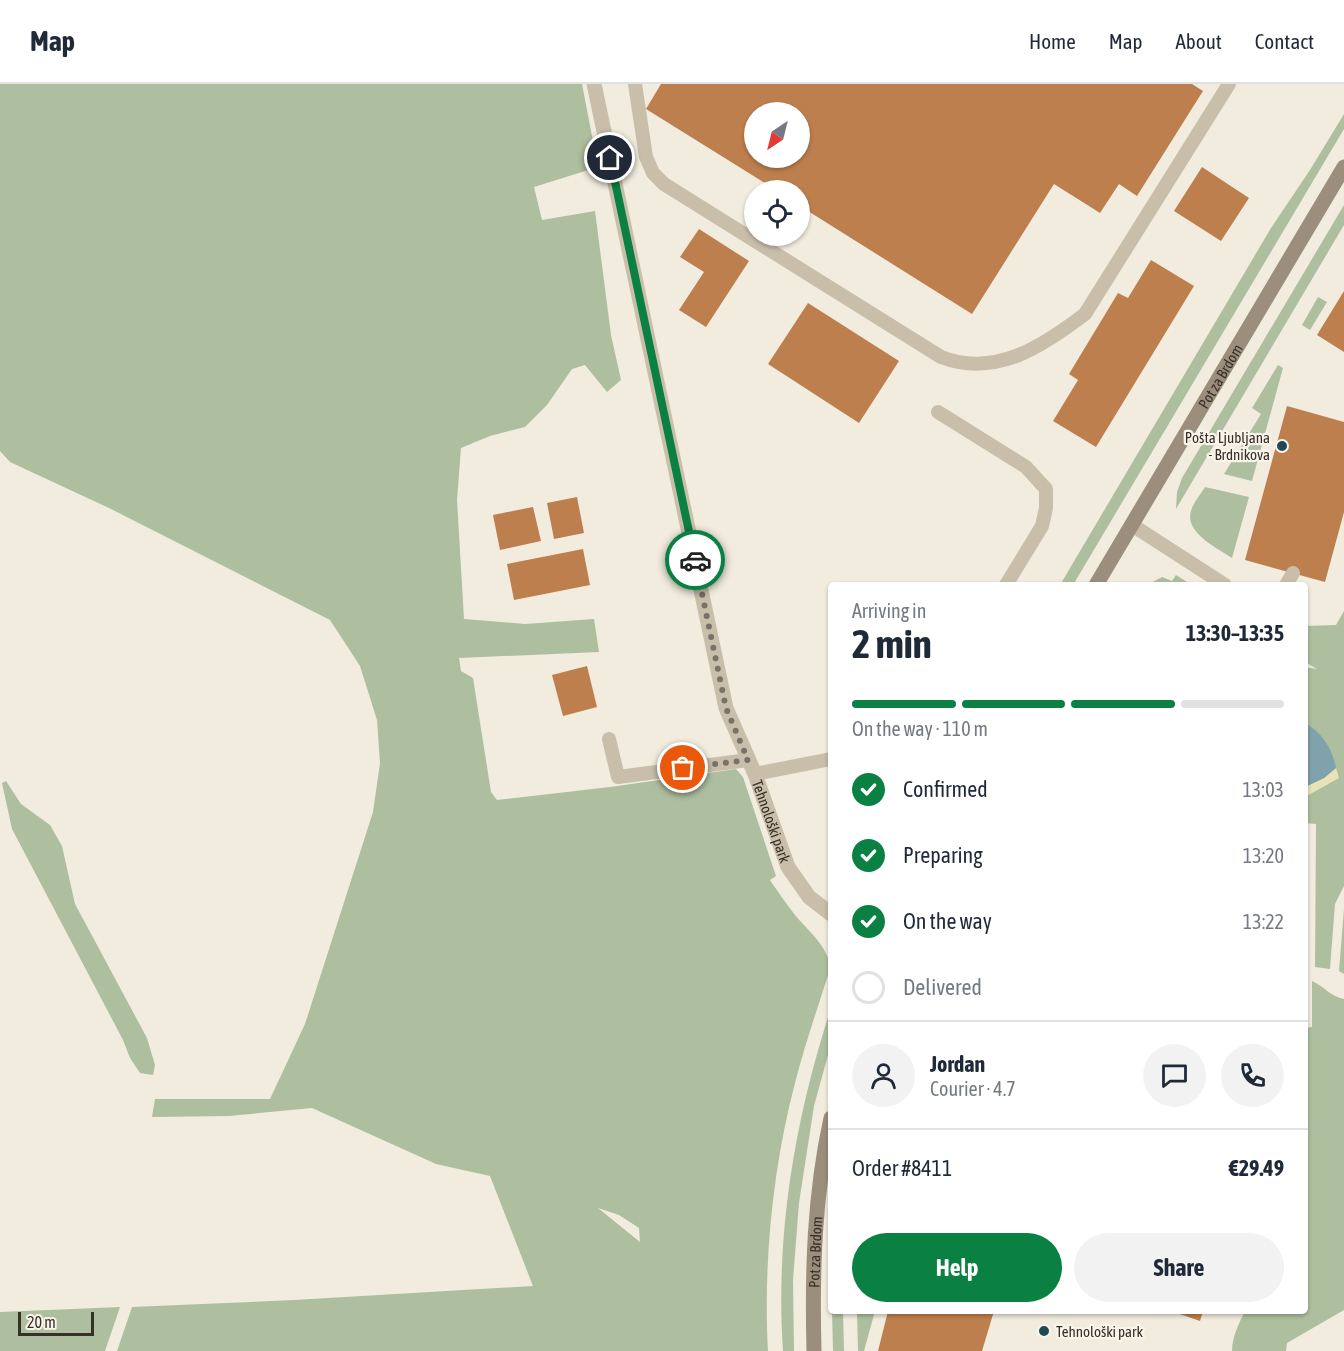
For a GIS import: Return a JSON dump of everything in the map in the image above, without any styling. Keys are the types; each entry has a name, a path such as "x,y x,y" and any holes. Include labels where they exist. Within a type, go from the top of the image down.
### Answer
{"main road":[{"name":"Pot za Brdom","path":"1098,582 1344,167"},
{"name":"Pot za Brdom","path":"813,1351 812,1290 817,1204 828,1132"}],"street":[{"name":"Tehnološki park","path":"594,84 726,708 752,767 783,858 792,875 809,897 828,912"}],"lane":[{"path":"635,84 646,157 653,173 664,184 940,357 957,363 987,363 1023,354 1051,340 1085,314 1228,84"},
{"path":"938,412 1026,467 1047,489 1046,508 1041,526 1007,582"},
{"path":"1132,525 1221,582"},
{"path":"609,739 618,777 828,759"}],"green space":[{"path":"0,84 582,84 598,167 534,187 542,220 595,211 611,335 621,380 607,392 585,365 572,369 547,405 525,427 490,436 461,448 457,500 464,619 525,624 594,619 599,652 459,658 461,671 473,678 491,792 497,800 736,769 743,777 776,876 770,880 826,953 828,975 795,1083 775,1182 767,1285 768,1351 117,1351 132,1307 533,1286 490,1176 436,1164 312,1108 229,1116 152,1117 155,1099 270,1099 305,1024 373,812 380,763 377,720 360,666 330,620 109,508 10,462 0,451","holes":["598,1208 619,1215 639,1228 640,1242"]},
{"path":"1344,114 1344,129 1075,582 1062,582 1271,228"},
{"path":"1344,205 1344,225 1176,509 1177,492 1182,478"},
{"path":"1318,297 1327,302 1310,330 1302,325"},
{"path":"1278,365 1283,368 1252,481 1224,474 1261,414 1252,408"},
{"path":"1205,487 1249,497 1232,558 1197,533 1190,519 1195,502"},
{"path":"1176,575 1187,582 1153,582 1162,577 1172,581"},
{"path":"1344,611 1344,886 1335,904 1330,969 1315,967 1316,824 1308,823 1308,668 1317,669 1308,664 1308,626 1336,625"},
{"path":"6,781 21,804 50,825 62,846 75,904 147,1038 155,1065 153,1075 140,1073 130,1058 123,1040 12,829 2,783"},
{"path":"1344,909 1344,974 1339,971"},
{"path":"1312,981 1344,999 1344,1310 1287,1343 1286,1351 1232,1351 1238,1325 1244,1314 1308,1314 1308,1028 1312,1027"},
{"path":"828,1018 828,1055 814,1106 799,1203 793,1280 794,1351 783,1351 782,1264 790,1177 818,1050"},
{"path":"120,1307 105,1351 0,1351 0,1312"},
{"path":"832,1314 843,1314 844,1351 833,1351"},
{"path":"857,1314 874,1314 864,1351 858,1351"}],"sand":[{"path":"1336,768 1339,778 1308,795 1308,786 1324,778"}],"water":[{"path":"1308,725 1317,731 1326,742 1336,768 1324,778 1308,786"}],"building":[{"path":"661,84 1192,84 1203,91 1137,196 1119,184 1100,213 1054,184 972,314 810,212 810,180 760,180 646,109"},
{"path":"1202,167 1249,198 1221,241 1174,211"},
{"path":"699,229 749,261 706,327 679,310 704,272 680,257"},
{"path":"1151,260 1194,286 1096,447 1053,421 1078,380 1069,374 1118,293 1128,298"},
{"path":"1344,291 1344,352 1317,335"},
{"path":"808,303 899,361 859,423 768,364"},
{"path":"1287,406 1344,422 1344,512 1325,582 1245,560"},
{"path":"577,497 584,533 554,539 547,503"},
{"path":"533,507 541,541 500,550 493,515"},
{"path":"583,549 590,585 514,600 507,564"},
{"path":"587,666 597,707 563,716 552,675"},
{"path":"887,1314 993,1314 982,1351 878,1351"},
{"path":"1180,1314 1202,1314 1200,1321"}],"way so far":[{"path":"683,768 748,760 726,708 695,560"}],"place":[{"name":"Pošta Ljubljana - Brdnikova","path":"1282,446"},
{"name":"Tehnološki park","path":"1044,1331"}],"route":[{"path":"610,158 695,560"}]}
